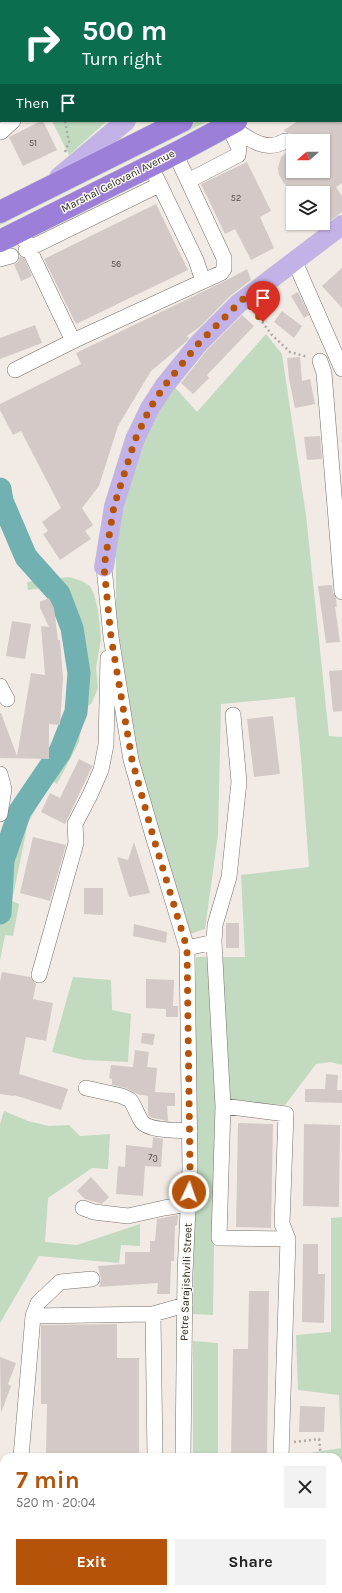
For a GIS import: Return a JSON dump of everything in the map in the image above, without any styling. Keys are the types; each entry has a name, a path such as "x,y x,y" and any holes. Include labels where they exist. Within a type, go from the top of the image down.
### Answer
{"highway":[{"path":"0,212 180,122"},
{"name":"Marshal Gelovani Avenue","path":"4,252 25,243 150,166 232,123"}],"main road":[{"path":"41,191 123,123"},
{"name":"Petre Sarajishvili Street","path":"104,567 114,506 135,440 150,408 165,385 199,343 244,298 342,225"}],"street":[{"path":"1,132 12,122"},
{"path":"232,123 260,145 271,147 286,141"},
{"path":"188,181 238,155 239,148 232,123"},
{"path":"15,370 73,341 203,281 224,269 224,258 175,153"},
{"path":"150,166 196,260 203,281"},
{"path":"73,341 25,243 159,185"},
{"path":"294,260 342,369"},
{"path":"320,361 324,373 342,592"},
{"name":"Petre Sarajishvili Street","path":"104,567 111,637 132,760 187,948 190,1131 185,1304 183,1453"},
{"path":"39,975 76,843 74,824 90,795 101,770 106,744 107,676 111,637"},
{"path":"0,686 7,700"},
{"path":"233,715 239,782 229,877 215,925 214,942 223,1106 219,1238 288,1239"},
{"path":"0,774 4,789 0,814"},
{"path":"187,948 214,942"},
{"path":"86,1088 130,1100 146,1126 190,1131"},
{"path":"223,1106 286,1114 282,1224 288,1239 281,1450"},
{"path":"83,1208 94,1212 128,1216 188,1204"},
{"path":"21,1453 33,1316 38,1303 60,1282 92,1279"},
{"path":"33,1316 153,1314 185,1304"},
{"path":"153,1314 155,1453"}],"path":[{"path":"62,158 69,142 65,122"},
{"path":"244,298 272,335 290,352 320,361"},
{"path":"281,1450 319,1439 321,1453"}],"green space":[{"path":"52,122 106,122 69,155"},
{"path":"196,122 206,122 0,225 0,220"},
{"path":"266,334 282,354 306,515 329,736 342,737 342,1065 331,1062 316,1064 285,1105 216,1099 213,1315 193,1314 196,957 245,957 241,875 309,867 295,697 221,704 218,835 205,929 190,934 139,768 116,617 116,552 121,520 134,463 150,423 172,384 197,412"},
{"path":"69,577 82,581 90,586 94,594 98,610 101,639 96,668 98,688 92,703 84,710 79,742 57,784 52,780 28,823 12,901 19,904 13,936 5,935 0,961 0,841 4,820 9,821 16,807 56,747 56,739 65,726 71,649 62,618 48,592 41,588 28,590 27,582"},
{"path":"73,977 111,980 112,1010 131,1014 128,1062 84,1060 52,1052"},
{"path":"4,1111 28,1121 49,1126 69,1125 80,1136 110,1134 108,1169 92,1168 48,1198 45,1242 77,1245 140,1224 140,1246 121,1245 119,1263 39,1256 0,1323 0,1124"},
{"path":"342,1217 342,1453 310,1453 341,1448 339,1395 298,1390 296,1335 331,1332 331,1218"},
{"path":"193,1341 218,1343 218,1453 193,1453"}],"building":[{"path":"39,122 43,122 57,150 23,166 9,137"},
{"path":"296,122 342,122 342,183 336,187 342,196 342,212 330,221 330,186 286,186 279,175 278,168 281,157 286,153 286,178 330,178 330,134 291,134 285,132 284,130"},
{"path":"247,162 271,211 260,217 274,248 251,260 235,229 225,234 201,184"},
{"path":"156,204 188,270 76,324 44,259"},
{"path":"20,256 24,258 32,276 21,281 14,264 18,262"},
{"path":"342,268 342,308 322,286"},
{"path":"247,269 251,280 230,296 201,326 187,336 189,338 187,341 151,371 118,426 99,486 82,508 93,525 85,531 91,539 60,560 43,534 48,531 42,522 61,508 21,431 13,435 0,410 0,404 81,364 76,353"},
{"path":"298,292 309,315 304,318 291,296"},
{"path":"282,311 302,326 294,338 274,322"},
{"path":"242,315 254,326 207,375 209,378 193,394 181,383 207,350"},
{"path":"35,325 42,343 0,359 0,338"},
{"path":"300,357 302,381 310,379 315,404 295,408 289,379 287,358"},
{"path":"320,436 322,459 307,460 304,437"},
{"path":"332,585 333,593 336,598 337,607 335,607 340,642 326,643 318,586"},
{"path":"49,598 54,608 58,640 60,640 63,678 60,725 49,724 49,759 0,758 0,713 17,756 31,673 45,675 41,626 49,627 40,608 40,602"},
{"path":"12,621 31,624 25,659 6,656"},
{"path":"342,670 342,711 333,712 329,671"},
{"path":"273,716 280,774 254,777 247,719"},
{"path":"79,759 93,766 65,824 41,812 50,793 60,798"},
{"path":"33,837 66,845 50,901 20,893"},
{"path":"134,842 150,893 129,897 117,857 128,860"},
{"path":"84,888 103,888 103,915 84,914"},
{"path":"226,923 239,923 239,948 226,948"},
{"path":"134,924 167,932 166,943 133,936"},
{"path":"2,972 30,977 36,984 33,999 53,1003 46,1041 26,1037 19,1074 68,1089 61,1110 14,1095 0,1094 0,982"},
{"path":"146,979 174,980 173,1006 178,1006 178,1017 166,1017 166,1009 146,1008"},
{"path":"142,1033 155,1034 153,1045 141,1043"},
{"path":"135,1050 149,1052 147,1067 157,1068 155,1092 175,1093 175,1106 167,1106 168,1121 149,1116 148,1096 137,1094 126,1088 112,1085 112,1079 109,1078 111,1065 133,1067"},
{"path":"326,1074 338,1075 337,1090 342,1090 342,1103 305,1102 305,1089 325,1089"},
{"path":"238,1123 273,1124 271,1228 236,1227"},
{"path":"304,1124 340,1125 339,1207 303,1206"},
{"path":"153,1137 163,1139 161,1167 145,1166 143,1196 116,1194 118,1166 125,1167 126,1145 152,1148"},
{"path":"91,1177 109,1197 102,1204 85,1199 77,1191"},
{"path":"178,1215 177,1225 175,1226 174,1261 171,1261 170,1294 157,1294 158,1283 99,1287 101,1279 98,1266 125,1264 125,1252 150,1252 150,1241 155,1241 157,1219"},
{"path":"303,1244 318,1244 318,1274 325,1274 324,1323 302,1322"},
{"path":"249,1291 269,1291 267,1453 231,1453 233,1349 248,1349"},
{"path":"117,1324 117,1358 139,1358 139,1453 46,1453 47,1404 41,1404 41,1325"},
{"path":"0,1357 16,1363 8,1384 11,1386 1,1413"},
{"path":"300,1406 325,1407 324,1432 299,1432"}],"waterway":[{"path":"0,489 2,501 26,557 59,594 72,628 79,673 76,712 60,752 20,811 3,860 0,913"}],"route":[{"path":"189,1192 187,948 132,760 111,637 104,567 114,506 135,440 150,408 165,385 199,343 244,298 263,322"}]}
